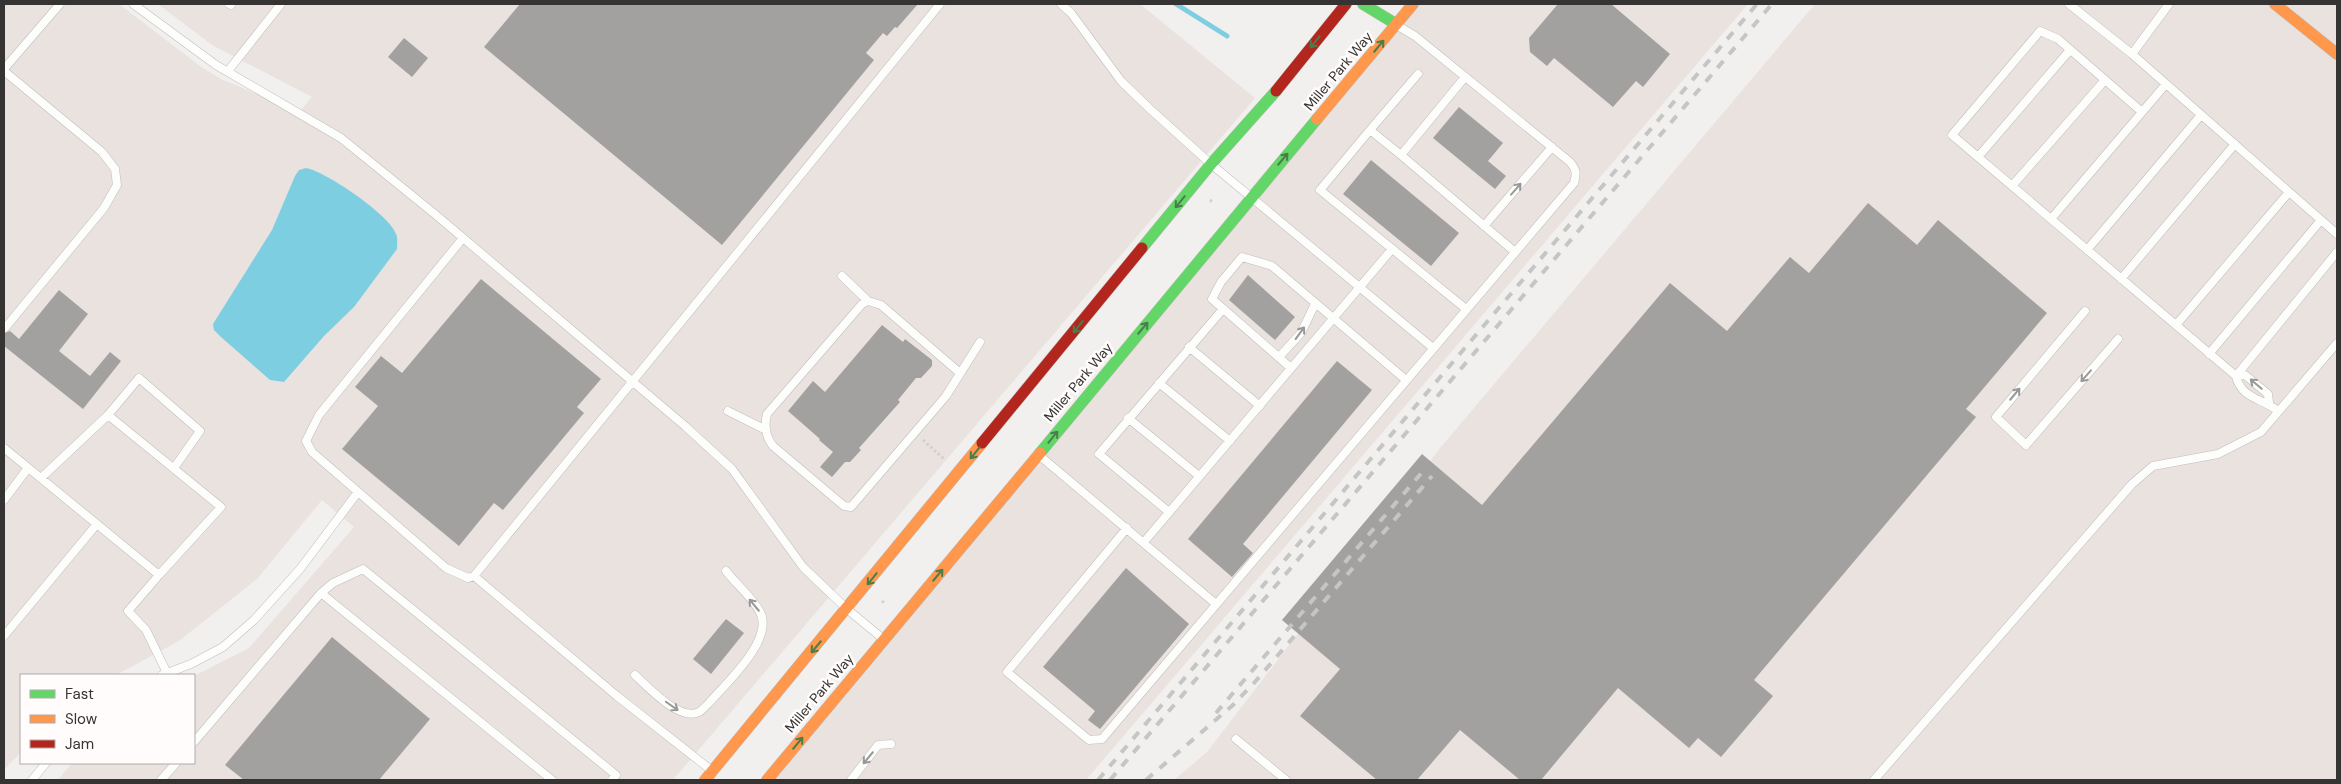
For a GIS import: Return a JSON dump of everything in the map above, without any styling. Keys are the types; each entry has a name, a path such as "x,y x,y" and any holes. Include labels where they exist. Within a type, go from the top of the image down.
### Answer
{"main road":[{"path":"705,780 1211,164 1264,105 1346,4"},
{"path":"1363,4 1396,24"},
{"name":"Miller Park Way","path":"767,780 1413,4"},
{"path":"2275,4 2337,54"}],"lane":[{"path":"5,328 104,208 117,186 115,169 102,152 4,70 60,4"},
{"path":"132,4 228,71 341,138 686,426 732,469 803,567 847,609 884,639"},
{"path":"228,71 281,4"},
{"path":"463,238 319,415 306,441 312,452 446,568 468,578 474,576 940,4"},
{"path":"1061,4 1071,13 1121,81 1211,164 1252,196 1359,288 1433,348"},
{"path":"2069,4 2132,54 2337,234"},
{"path":"2132,54 2168,4"},
{"path":"1127,528 1008,672 1089,740 1102,739 1574,183 1575,169 1570,162 1415,36 1396,24"},
{"path":"2142,112 2058,39 2040,31 1952,135 2236,376 2238,385 2258,402 2269,403 2278,411"},
{"path":"1978,158 2070,50"},
{"path":"1418,74 1320,190 1466,309"},
{"path":"1401,155 1465,76"},
{"path":"2012,186 2105,80"},
{"path":"2051,220 2166,84"},
{"path":"2087,250 2201,115"},
{"path":"1370,130 1515,252"},
{"path":"2121,279 2235,144"},
{"path":"1484,226 1552,147"},
{"path":"2176,325 2289,192"},
{"path":"2209,354 2321,220"},
{"path":"1144,542 1392,249"},
{"path":"2236,376 2337,252"},
{"path":"1291,368 1212,299 1220,282 1242,257 1272,266 1406,380"},
{"path":"842,276 868,300 881,305 960,373"},
{"path":"868,300 862,304 767,414 767,438 773,446 844,506 851,506 946,396 980,342"},
{"path":"1279,357 1301,334 1315,304"},
{"path":"1169,512 1099,454 1223,308"},
{"path":"2085,311 1996,418 2026,445 2118,339"},
{"path":"1874,780 2132,484 2153,466 2218,454 2261,432 2337,343"},
{"path":"1189,347 1260,406"},
{"path":"2236,376 2246,375 2268,394 2269,403"},
{"path":"41,478 108,415 139,378 200,430 174,468"},
{"path":"1159,383 1230,441"},
{"path":"728,411 766,430"},
{"path":"108,415 222,507 128,610 146,630 165,674 191,664 223,647 254,620 300,569 358,492"},
{"path":"1128,418 1199,476"},
{"path":"4,448 159,575"},
{"path":"1039,454 1216,604"},
{"path":"4,500 28,468"},
{"path":"4,636 97,524"},
{"path":"195,741 321,593 333,583 363,569 616,775 612,780"},
{"path":"635,675 672,706 685,714 699,712 708,704 759,644 763,627 761,613 726,571"},
{"path":"474,576 617,696 713,771"},
{"path":"321,593 552,780"},
{"path":"1236,739 1286,780"},
{"path":"852,780 878,746 891,744"},
{"path":"32,780 45,764"},
{"path":"161,780 175,764"}],"path":[{"path":"1210,200 1214,204"},
{"path":"915,433 944,459"}],"shaded area":[{"path":"4,4 119,4 200,66 221,79 267,98 296,116 312,97 212,45 158,4 1140,4 1255,98 673,780 58,780 71,764 195,764 195,675 249,648 354,527 322,500 257,579 179,641 118,674 20,674 20,753 5,769"},
{"path":"1413,4 1748,4 1086,780 767,780"},
{"path":"1815,4 2337,4 2337,780 1174,780 1207,752 1441,447"}],"water":[{"path":"306,168 341,185 382,216 396,234 397,249 354,307 324,336 284,382 270,380 221,337 214,330 213,324 272,230 295,176 299,170"}],"building":[{"path":"520,4 918,4 897,28 895,27 887,36 883,33 866,53 874,60 722,245 484,47"},
{"path":"1558,4 1611,4 1670,54 1643,87 1636,81 1613,107 1554,58 1547,66 1530,52 1529,38"},
{"path":"404,38 428,58 412,77 388,57"},
{"path":"1459,107 1503,143 1488,161 1506,176 1495,189 1433,138"},
{"path":"1371,160 1459,233 1431,266 1343,194"},
{"path":"1868,203 1917,245 1938,220 2047,313 1966,409 1976,417 1754,680 1773,696 1721,757 1698,738 1689,748 1618,688 1541,780 1520,780 1460,730 1417,780 1377,780 1300,716 1340,669 1282,620 1422,454 1482,505 1670,283 1727,331 1790,257 1809,273"},
{"path":"1248,275 1295,317 1275,340 1229,300"},
{"path":"481,279 601,379 577,407 584,413 503,510 494,503 459,546 342,449 378,406 355,387 381,356 402,373"},
{"path":"59,290 88,314 59,351 90,376 110,352 121,361 83,409 4,346 4,333 10,331 19,339"},
{"path":"882,325 903,342 905,339 932,360 932,366 921,378 916,378 898,400 900,402 859,448 861,450 850,462 845,462 832,477 820,467 833,452 788,411 813,381 825,392"},
{"path":"1337,361 1372,390 1243,544 1253,553 1232,577 1188,539"},
{"path":"1126,568 1189,624 1100,729 1088,720 1095,711 1043,667"},
{"path":"726,619 744,633 711,674 693,659"},
{"path":"332,637 430,719 379,780 244,780 225,765"}],"waterway":[{"path":"1176,4 1227,36"}],"railway":[{"path":"1098,780 1757,4"},
{"path":"1110,780 1772,4"},
{"path":"1216,713 1424,470"},
{"path":"1146,780 1233,705 1254,683 1432,476"}],"traffic: fast":[{"path":"1363,4 1396,24"},
{"path":"1142,248 1211,164 1276,91"},
{"path":"1040,453 1317,119"}],"traffic: slow":[{"path":"1317,119 1413,4"},
{"path":"2275,4 2337,54"},
{"path":"705,780 982,443"},
{"path":"767,780 1040,453"}],"traffic: jam":[{"path":"1276,91 1346,4"},
{"path":"982,443 1142,248"}]}
